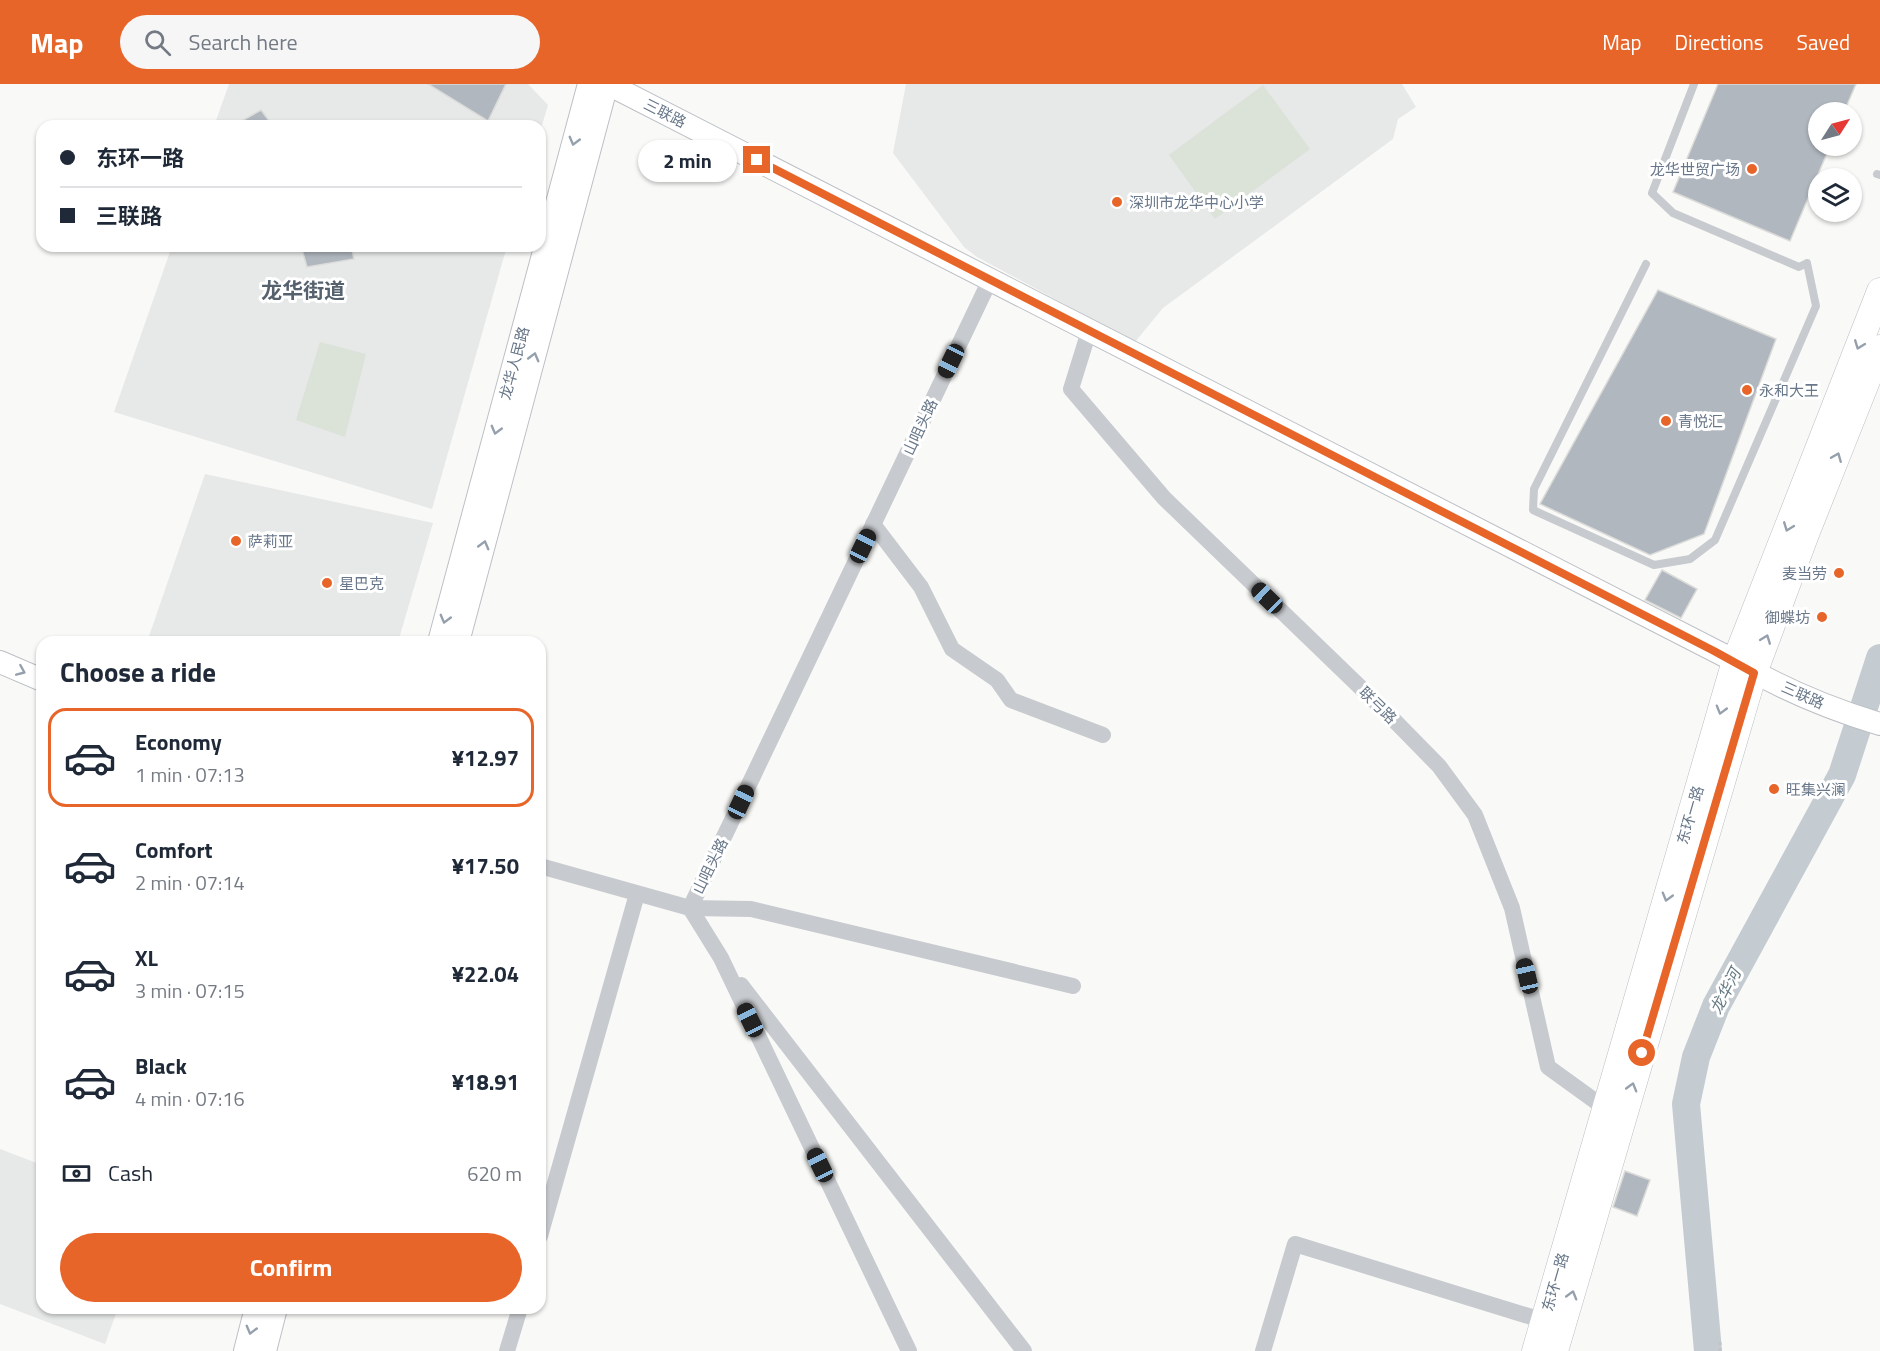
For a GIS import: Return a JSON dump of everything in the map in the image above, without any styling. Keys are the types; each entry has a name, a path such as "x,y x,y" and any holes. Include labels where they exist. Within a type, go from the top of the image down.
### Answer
{"main road":[{"name":"东环一路","path":"1535,1351 1553,1323 1744,667 1880,291"},
{"name":"东环一路","path":"1744,667 1806,534 1880,348"},
{"name":"东环一路","path":"1553,1323 1556,1351"}],"street":[{"name":"龙华人民路","path":"546,244 589,84"},
{"name":"龙华人民路","path":"460,636 608,84"},
{"name":"三联路","path":"608,84 1744,667 1840,712 1880,724"},
{"name":"龙华人民路","path":"441,636 544,252"},
{"name":"山咀头路","path":"909,1351 721,958 690,908 990,280"},
{"name":"联弓路","path":"1089,331 1071,389 1164,498 1440,766 1475,815 1512,908 1548,1066 1614,1114"},
{"path":"873,524 921,587 952,649 997,680 1011,700 1103,735"},
{"path":"0,662 36,677"},
{"path":"546,868 690,908 752,909 1073,986"},
{"path":"546,1215 637,894"},
{"path":"721,958 1024,1351"},
{"path":"1263,1351 1295,1244 1553,1323"},
{"path":"245,1351 254,1314"},
{"path":"264,1351 274,1314"},
{"path":"507,1351 518,1314"}],"lane":[{"path":"1646,264 1534,489 1533,510 1654,565 1689,559 1715,540 1816,306 1807,263 1799,267 1673,213 1652,193 1694,84"}],"path":[{"path":"1720,1340 1720,1351"}],"shaded area":[{"path":"229,84 528,84 548,105 544,120 216,120"},
{"name":"深圳市龙华中心小学","path":"906,84 1402,84 1416,107 1398,119 1393,139 1163,308 1135,342 977,257 964,247 893,153"},
{"path":"1263,85 1310,149 1215,219 1169,155"},
{"path":"170,252 505,252 432,509 114,412"},
{"path":"320,342 366,354 345,437 296,420"},
{"path":"205,474 433,523 400,636 149,636"},
{"path":"0,1149 36,1163 36,1314 116,1314 105,1344 0,1304"}],"building":[{"path":"428,84 506,84 488,120"},
{"name":"龙华世贸广场","path":"1718,84 1856,84 1848,102 1808,102 1808,156 1826,156 1821,168 1808,168 1808,198 1790,241 1673,192"},
{"path":"261,110 268,120 244,120"},
{"path":"303,252 352,252 354,259 307,267"},
{"name":"青悦汇","path":"1658,290 1776,339 1704,534 1650,555 1540,504"},
{"path":"1662,570 1697,589 1681,618 1645,600"},
{"path":"1625,1171 1650,1180 1637,1216 1613,1207"}],"waterway":[{"name":"龙华河","path":"1708,1351 1686,1104 1696,1057 1716,1006 1842,775 1880,658"}],"place":[{"name":"龙华世贸广场","path":"1752,169"},
{"name":"深圳市龙华中心小学","path":"1117,202"},
{"name":"永和大王","path":"1747,390"},
{"name":"青悦汇","path":"1666,421"},
{"name":"萨莉亚","path":"236,541"},
{"name":"麦当劳","path":"1839,573"},
{"name":"星巴克","path":"327,583"},
{"name":"御蝶坊","path":"1822,617"},
{"name":"旺集兴澜","path":"1774,789"}],"district":[{"name":"龙华街道","path":"303,290"}],"route":[{"path":"757,160 1735,661 1754,673 1642,1053"}]}
